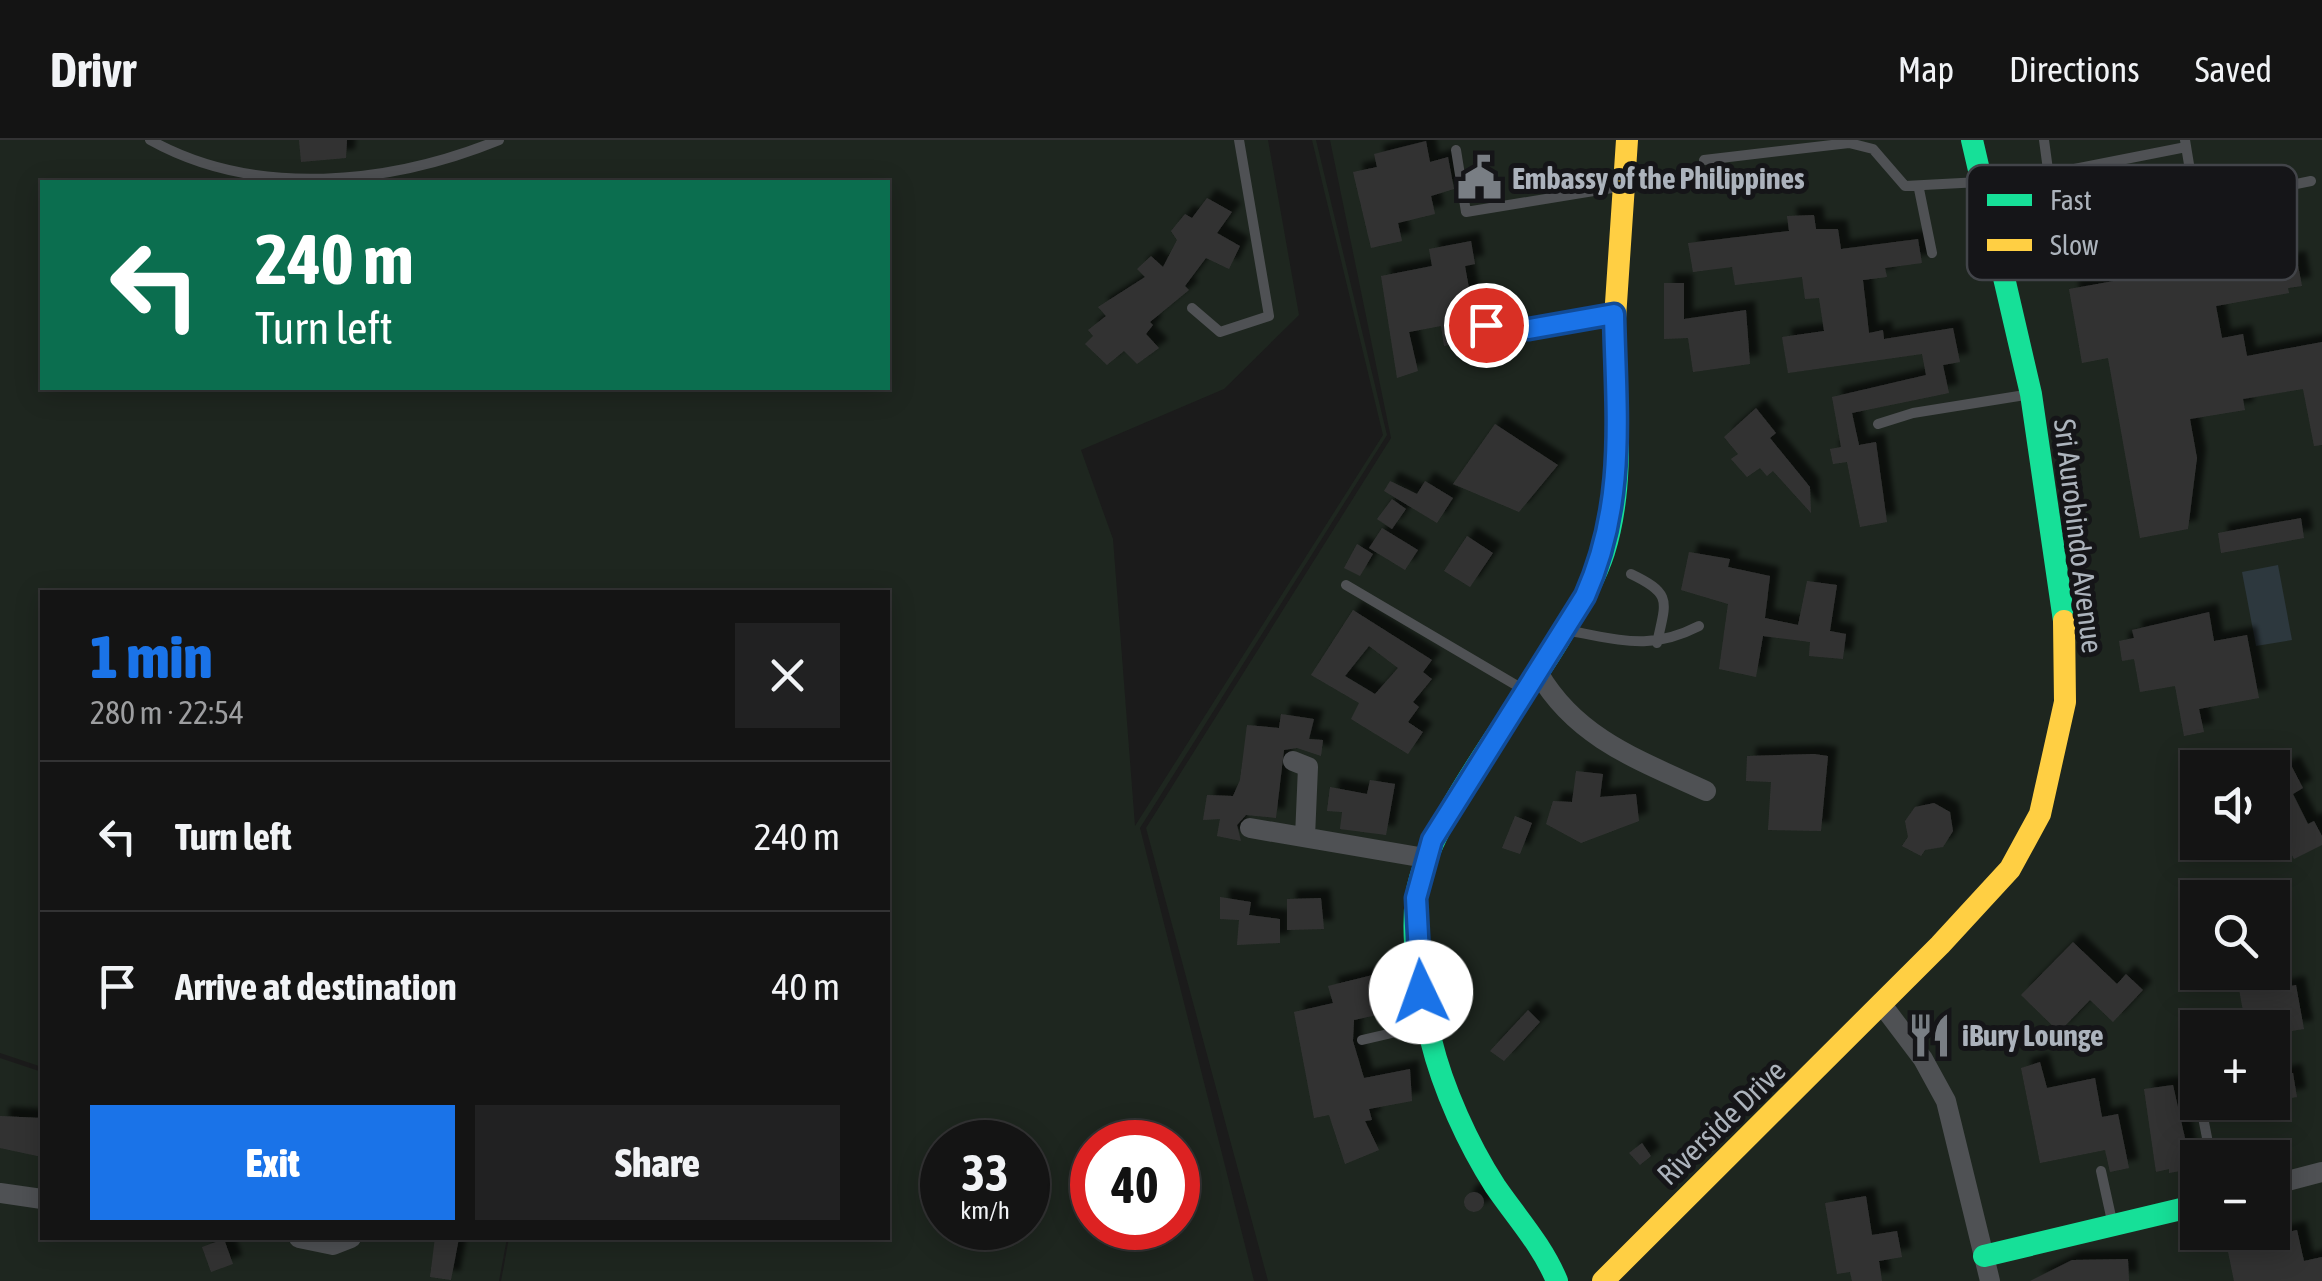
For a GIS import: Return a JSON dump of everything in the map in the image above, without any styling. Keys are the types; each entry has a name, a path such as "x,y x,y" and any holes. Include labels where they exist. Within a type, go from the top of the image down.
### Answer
{"street":[{"path":"1557,1281 1545,1253 1494,1184 1458,1113 1421,992 1416,898 1425,858 1454,800 1533,683 1604,552 1617,485 1614,314 1628,140"},
{"name":"Sri Aurobindo Avenue","path":"1972,140 1978,165"},
{"name":"Sri Aurobindo Avenue","path":"1883,1006 2010,869 2040,814 2056,759 2065,702 2065,629 2031,394 2005,280"},
{"path":"1533,683 1600,742 1706,791"},
{"path":"1293,761 1308,767 1304,838"},
{"path":"1250,828 1425,858"},
{"path":"1883,1006 1923,1060 1946,1101 1990,1281"},
{"name":"Riverside Drive","path":"1602,1281 1883,1006"},
{"path":"2290,1180 2322,1172"},
{"path":"0,1193 40,1199"},
{"path":"1984,1256 2180,1210"},
{"path":"309,1240 333,1245 346,1240"}],"lane":[{"path":"150,140 200,162 260,176 332,178 450,159 499,140"},
{"path":"1192,308 1220,332 1269,316 1239,140"},
{"path":"2044,140 2048,165"},
{"path":"1704,160 1849,143 1873,149 1905,186 1918,189 1967,184"},
{"path":"2090,165 2186,144"},
{"path":"1456,150 1466,212 1624,186"},
{"path":"2297,184 2311,181"},
{"path":"1918,189 1932,252"},
{"path":"1486,325 1529,329 1614,314"},
{"path":"1878,424 1913,413 2031,394"},
{"path":"1630,574 1663,593 1666,602 1657,643"},
{"path":"1346,585 1533,683"},
{"path":"1564,630 1657,643 1699,626"},
{"path":"1362,1040 1428,1025"},
{"path":"2101,1171 2113,1227"}],"shaded area":[{"path":"0,140 1268,140 1299,315 1224,389 1081,450 1113,539 1135,826 1383,435 1312,140 1316,140 1387,435 1140,828 1254,1281 501,1281 509,1240 890,1240 890,590 40,590 40,1066 0,1053"},
{"path":"1330,140 2322,140 2322,1281 1268,1281 1146,828 1391,438"},
{"path":"2278,565 2292,640 2256,646 2242,572"},
{"path":"0,1058 40,1071 40,1240 507,1240 499,1281 0,1281"}],"building":[{"path":"299,140 347,140 346,158 301,162"},
{"path":"1426,141 1430,162 1448,157 1454,189 1431,196 1435,214 1398,223 1402,241 1371,248 1353,172 1377,167 1374,154"},
{"path":"1207,198 1232,212 1217,233 1240,246 1229,269 1206,258 1185,286 1189,290 1150,322 1153,325 1146,334 1159,348 1137,364 1124,351 1107,365 1085,344 1093,336 1088,330 1106,316 1098,307 1145,277 1137,269 1151,256 1163,267 1177,240 1171,231 1185,214 1192,218"},
{"path":"1814,215 1816,229 1838,229 1841,249 1918,239 1922,263 1885,268 1887,277 1863,280 1869,333 1883,330 1884,339 1953,328 1960,362 1943,365 1949,393 1852,413 1859,445 1876,442 1887,522 1860,527 1847,462 1833,464 1830,449 1841,447 1832,397 1926,375 1922,354 1788,373 1782,337 1824,331 1819,298 1805,299 1802,277 1735,285 1732,267 1693,272 1688,243 1789,231 1787,216"},
{"path":"1471,241 1475,264 1465,266 1471,299 1480,297 1483,313 1473,315 1477,340 1444,346 1441,326 1409,332 1418,371 1397,378 1381,276 1432,266 1429,249"},
{"path":"2297,260 2302,286 2288,288 2289,293 2216,306 2222,338 2243,334 2247,356 2322,342 2322,445 2314,446 2303,389 2243,399 2245,410 2190,419 2197,458 2188,529 2140,538 2108,358 2082,363 2069,289 2119,280 2297,280"},
{"path":"1664,283 1684,283 1684,319 1746,310 1750,364 1693,372 1688,338 1664,339"},
{"path":"1756,408 1776,433 1770,438 1810,487 1811,513 1773,471 1767,476 1760,468 1747,477 1731,459 1738,454 1724,437"},
{"path":"1495,424 1558,465 1519,512 1453,484"},
{"path":"1390,481 1417,494 1425,481 1453,498 1437,523 1384,491"},
{"path":"1392,499 1406,509 1392,529 1377,519"},
{"path":"2301,518 2304,538 2221,553 2218,533"},
{"path":"1382,528 1418,550 1405,570 1369,548"},
{"path":"1467,536 1493,553 1470,587 1444,571"},
{"path":"1357,544 1373,554 1360,576 1344,568"},
{"path":"1689,552 1730,559 1728,567 1770,576 1765,618 1798,625 1807,581 1837,585 1830,631 1846,634 1843,659 1809,656 1810,642 1763,636 1756,677 1719,669 1728,604 1681,590"},
{"path":"1353,610 1432,660 1423,672 1432,679 1413,702 1419,707 1408,722 1423,732 1408,754 1351,719 1359,703 1311,675","holes":["1369,646 1398,668 1375,694 1345,676"]},
{"path":"2209,612 2214,641 2247,635 2259,698 2199,709 2204,732 2184,736 2175,686 2140,692 2134,659 2122,661 2119,641 2134,638 2132,630"},
{"path":"1281,714 1314,719 1309,739 1323,740 1321,756 1297,748 1284,750 1276,818 1246,815 1237,825 1241,841 1217,836 1220,819 1203,820 1207,795 1233,796 1240,780 1247,725 1279,728"},
{"path":"1747,756 1828,756 1821,831 1768,830 1771,782 1746,781"},
{"path":"2290,765 2303,788 2293,794 2308,824 2314,821 2322,836 2322,845 2294,859 2290,851"},
{"path":"1576,771 1603,774 1600,797 1636,794 1639,821 1581,843 1546,824 1553,801 1572,802"},
{"path":"1370,780 1395,784 1386,835 1340,829 1342,812 1327,811 1330,787 1367,794"},
{"path":"1934,803 1950,812 1953,831 1943,847 1925,850 1921,856 1902,846 1908,837 1905,821 1915,807"},
{"path":"1515,816 1532,823 1520,854 1502,848"},
{"path":"1220,897 1251,902 1249,915 1280,919 1280,943 1237,945 1239,920 1220,919"},
{"path":"1321,898 1324,929 1287,930 1287,899"},
{"path":"2073,942 2117,984 2126,974 2143,990 2113,1022 2090,1000 2059,1032 2021,995"},
{"path":"1401,968 1405,1009 1354,1020 1353,1041 1364,1078 1410,1069 1412,1101 1369,1109 1372,1120 1365,1121 1379,1150 1345,1164 1329,1115 1314,1118 1294,1012 1333,1003 1328,986"},
{"path":"2296,985 2304,1029 2290,1031 2290,1010 2243,1010 2239,990 2290,990 2290,986"},
{"path":"1528,1010 1540,1022 1504,1061 1490,1051"},
{"path":"2040,1062 2047,1088 2095,1078 2102,1117 2118,1114 2129,1168 2110,1172 2105,1150 2040,1163 2021,1068"},
{"path":"2290,1073 2297,1097 2290,1098"},
{"path":"2173,1085 2185,1140 2180,1140 2180,1171 2156,1172 2144,1089"},
{"path":"0,1116 40,1118 40,1157 0,1148"},
{"path":"1642,1143 1651,1156 1640,1165 1629,1153"},
{"path":"1474,1192 1484,1202 1474,1212 1464,1202"},
{"path":"1866,1196 1872,1235 1897,1231 1902,1257 1879,1261 1882,1281 1852,1281 1850,1272 1837,1274 1825,1203"},
{"path":"2297,1230 2304,1261 2322,1257 2322,1281 2234,1281 2228,1250 2290,1250 2290,1231"},
{"path":"224,1240 233,1264 211,1272 202,1247"},
{"path":"435,1240 459,1240 451,1280 430,1277"},
{"path":"2128,1259 2129,1281 2030,1281 2072,1260"}],"traffic: fast":[{"path":"1972,140 1978,165"},
{"path":"2005,280 2031,394 2064,621"},
{"path":"1557,1281 1537,1244 1485,1170 1449,1097 1423,1006 1416,951 1416,897 1423,868 1455,801 1559,640 1590,586 1604,552 1617,471 1614,333"},
{"path":"1984,1256 2180,1209"}],"traffic: slow":[{"path":"1614,333 1627,140"},
{"path":"1603,1281 1940,945 2010,869 2040,814 2065,702 2064,621"}],"place":[{"name":"Embassy of the Philippines","path":"1479,178"},
{"name":"iBury Lounge","path":"1929,1035"}],"route":[{"path":"1421,992 1416,898 1421,868 1454,800 1535,680 1585,596 1604,552 1617,485 1614,314 1529,329 1486,325"}]}
